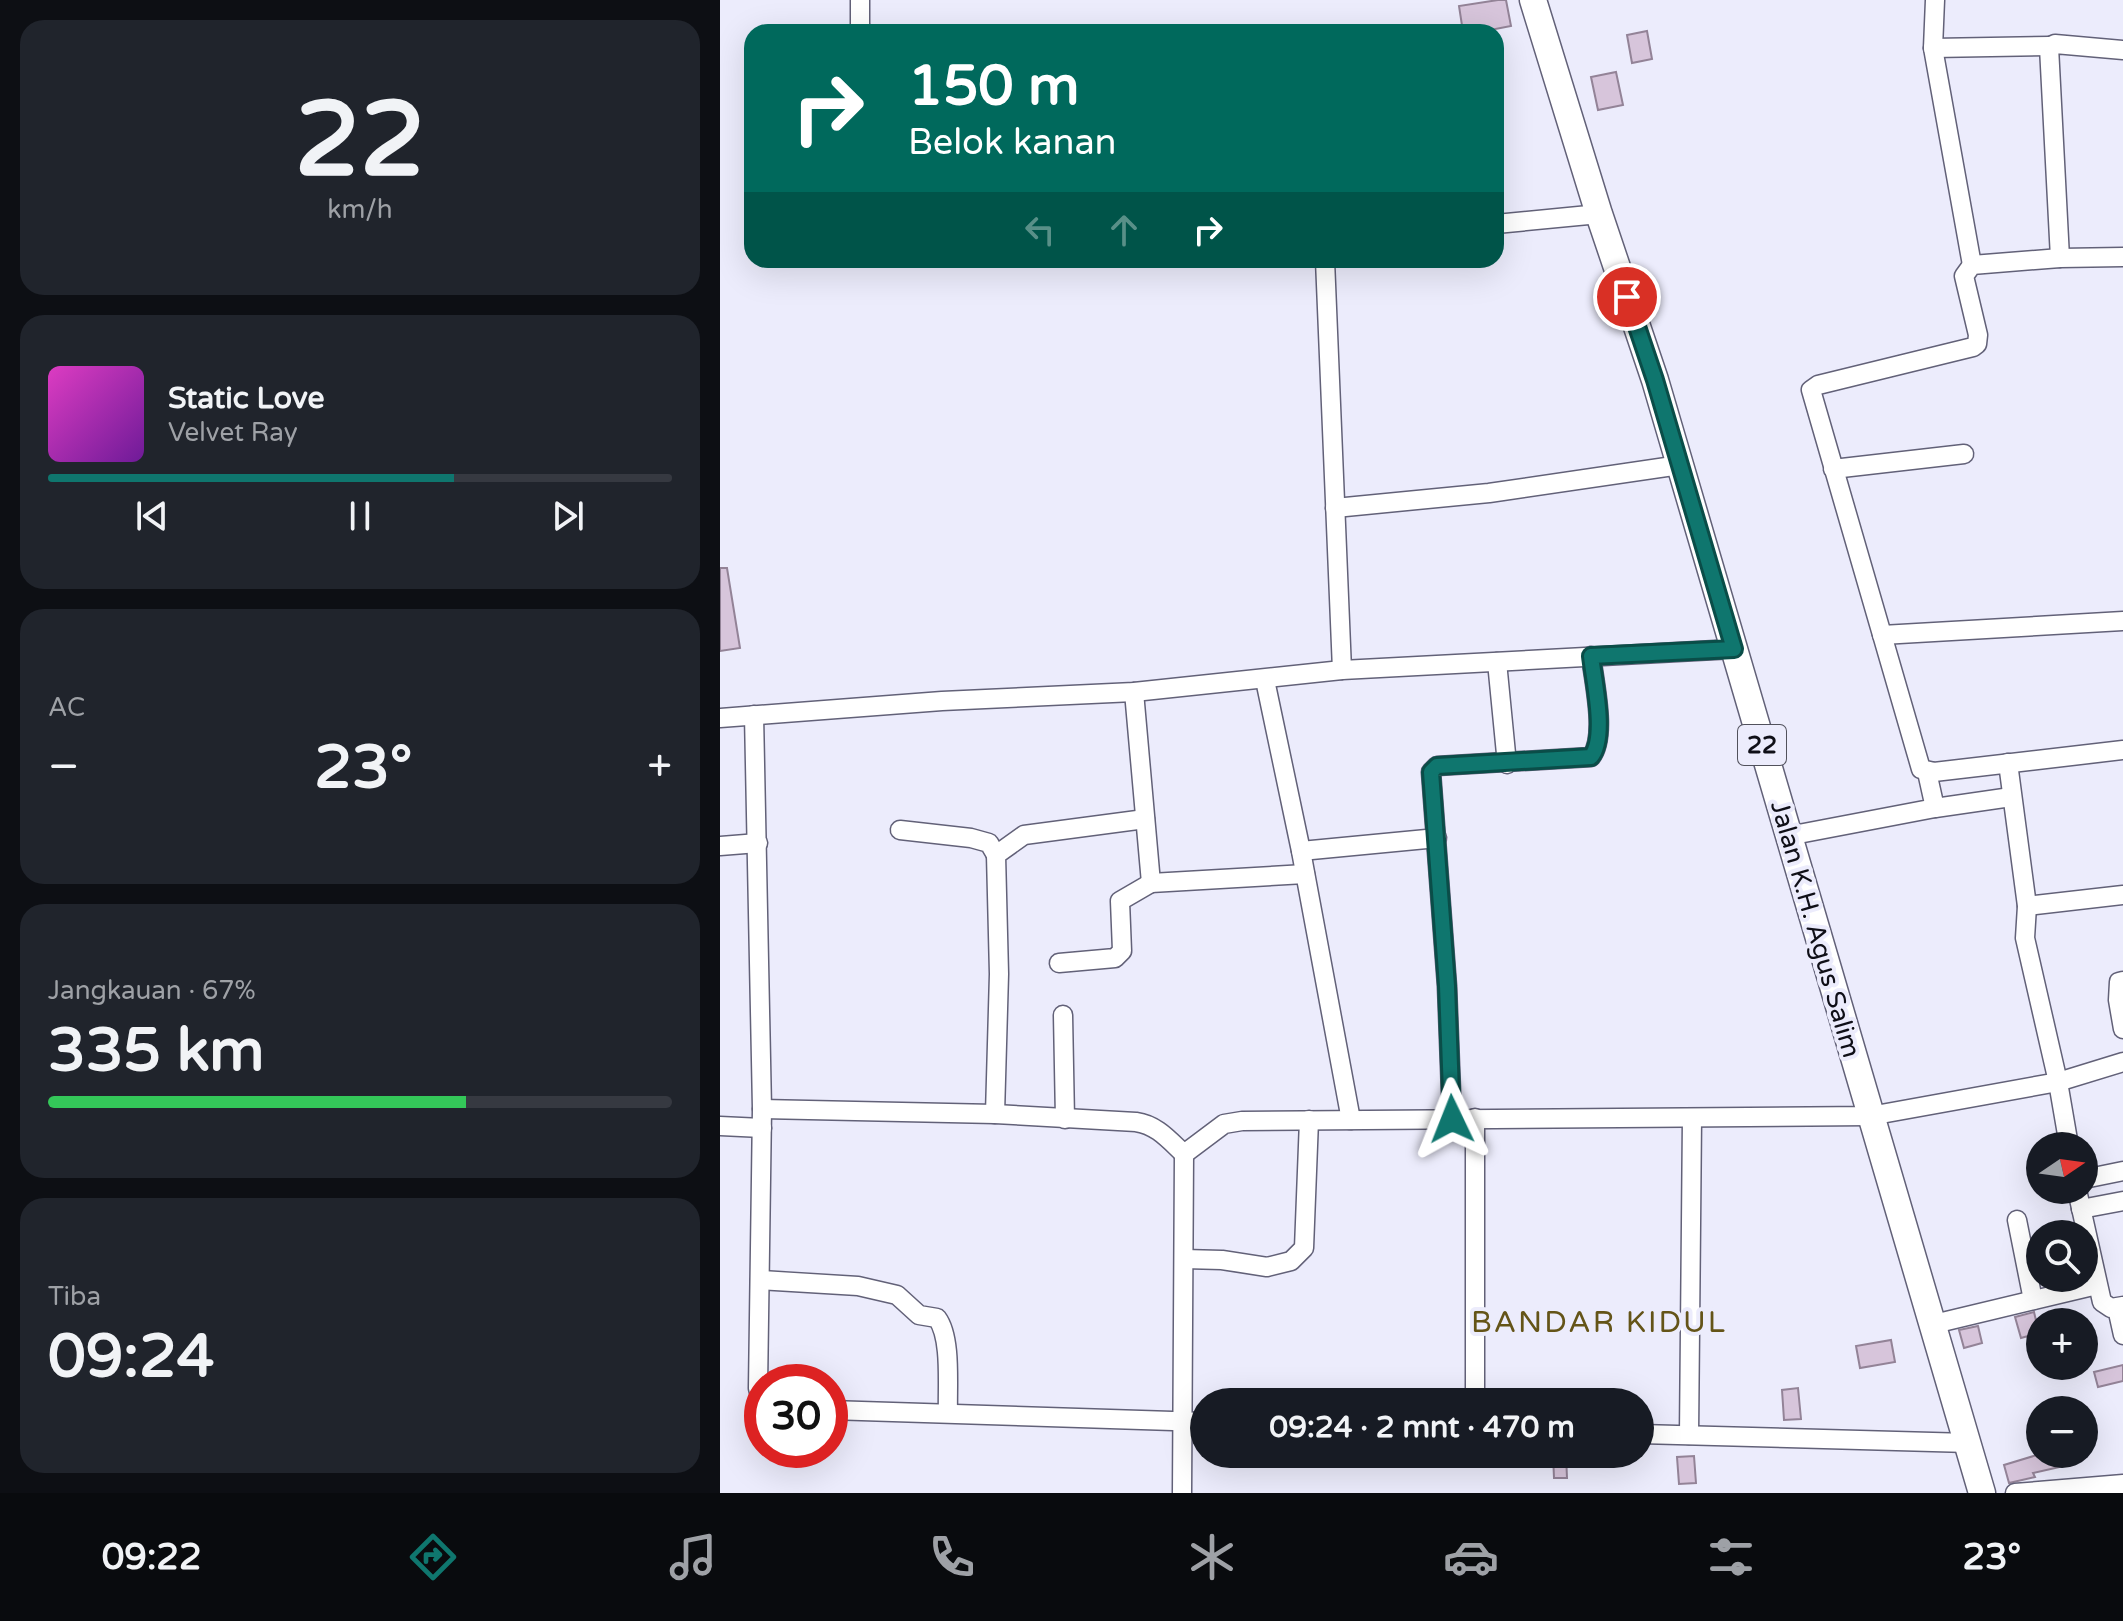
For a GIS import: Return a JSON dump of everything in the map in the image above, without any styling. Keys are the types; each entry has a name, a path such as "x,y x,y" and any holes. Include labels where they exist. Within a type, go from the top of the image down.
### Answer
{"highway":[{"name":"Jalan K.H. Agus Salim","path":"1533,0 1680,465 1982,1493"}],"street":[{"path":"860,0 860,24"},
{"path":"1935,0 1933,48 1972,265 1964,276 1978,335 1977,344 1813,387 1813,400 1921,769 1927,772 2123,750"},
{"path":"1933,48 2050,46 2123,50"},
{"path":"2050,46 2048,60 2060,258"},
{"path":"1504,223 1599,214"},
{"path":"1972,265 2123,257"},
{"path":"1325,268 1342,670"},
{"path":"1833,469 1964,454"},
{"path":"1335,508 1489,493 1680,465"},
{"path":"1882,635 2123,621"},
{"path":"720,718 942,701 1134,692 1342,670 1734,649"},
{"path":"1452,1119 1447,986 1431,772 1437,766 1591,757 1597,749 1599,728 1591,656"},
{"path":"1497,662 1507,764"},
{"path":"1265,680 1301,851 1351,1120"},
{"path":"1134,692 1151,883"},
{"path":"754,715 762,1109 758,1364"},
{"path":"2008,763 2027,906 2027,950 2067,1132"},
{"path":"1927,772 1935,808"},
{"path":"1788,836 2011,797"},
{"path":"996,855 1024,835 1145,819"},
{"path":"900,830 971,838 989,843 996,855 999,974 995,1114"},
{"path":"1301,851 1437,838"},
{"path":"720,846 758,843"},
{"path":"1059,963 1115,958 1120,954 1120,901 1151,883 1305,874"},
{"path":"2027,906 2123,895"},
{"path":"2123,981 2118,987 2123,1029"},
{"path":"1063,1015 1065,1119"},
{"path":"1184,1154 1209,1134 1233,1122 1870,1116 2058,1082 2123,1062"},
{"path":"762,1109 995,1114 1148,1124 1184,1154"},
{"path":"1475,1118 1475,1388"},
{"path":"1689,1435 1692,1118"},
{"path":"1184,1259 1222,1260 1267,1267 1291,1261 1304,1248 1309,1120"},
{"path":"720,1126 762,1128"},
{"path":"1182,1493 1184,1154"},
{"path":"2098,1176 2123,1171"},
{"path":"2098,1200 2123,1201"},
{"path":"2017,1220 2033,1300"},
{"path":"760,1280 858,1286 897,1295 919,1315 937,1318 943,1326 945,1339 948,1413"},
{"path":"2098,1287 2106,1306 2120,1307 2123,1335"},
{"path":"1934,1324 2067,1292"},
{"path":"848,1410 1190,1422"},
{"path":"1654,1434 1969,1443"},
{"path":"2015,1493 2123,1484"}],"building":[{"path":"1506,0 1511,26 1462,24 1459,6"},
{"path":"1647,31 1652,59 1632,63 1627,35"},
{"path":"1616,72 1623,105 1598,110 1591,77"},
{"path":"720,568 727,568 740,648 720,651"},
{"path":"2026,1314 2026,1337 2021,1338 2015,1317"},
{"path":"1978,1326 1982,1343 1964,1348 1959,1330"},
{"path":"1891,1340 1895,1362 1860,1368 1856,1346"},
{"path":"2123,1365 2123,1381 2098,1387 2098,1371"},
{"path":"1798,1388 1801,1419 1784,1420 1782,1390"},
{"path":"1694,1456 1696,1483 1679,1484 1677,1457"},
{"path":"2026,1458 2026,1468 2055,1468 2009,1483 2004,1465"},
{"path":"1554,1468 1567,1468 1567,1478 1554,1478"}],"district":[{"name":"BANDAR KIDUL","path":"1599,1322"}],"route":[{"path":"1452,1119 1447,986 1431,772 1437,766 1591,757 1597,749 1599,728 1591,656 1734,649 1655,380 1627,297"}]}
